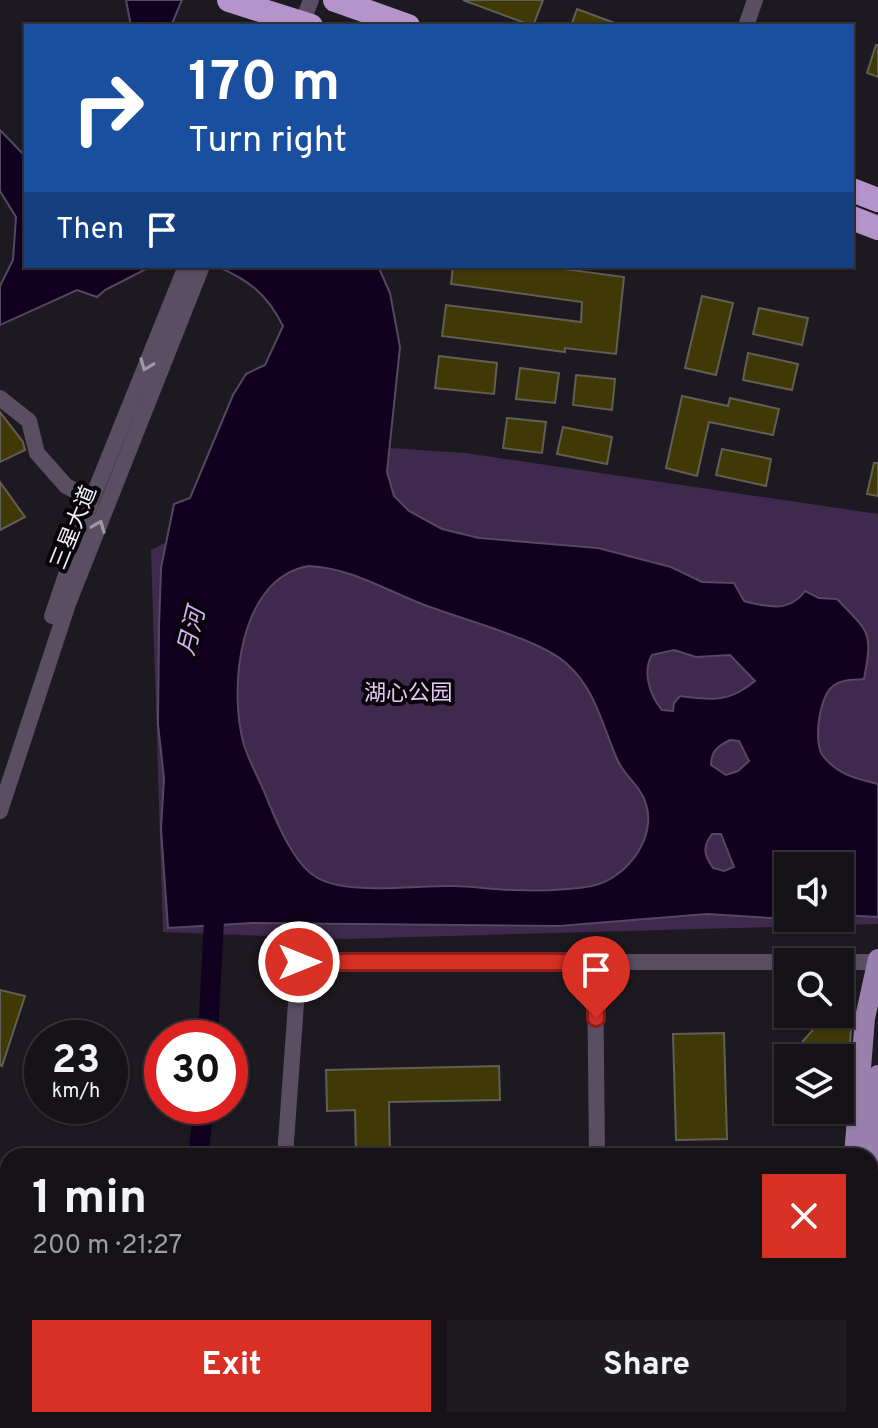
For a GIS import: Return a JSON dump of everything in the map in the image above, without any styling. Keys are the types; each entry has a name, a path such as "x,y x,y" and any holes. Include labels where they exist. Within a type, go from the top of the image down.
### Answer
{"highway":[{"path":"229,0 295,19"},
{"path":"335,0 402,24"},
{"path":"854,191 878,200"},
{"path":"854,219 878,228"}],"main road":[{"path":"855,1148 865,1018 878,961"},
{"path":"871,1148 878,1075"}],"street":[{"path":"295,19 311,0"},
{"path":"747,24 755,0"},
{"name":"三星大道","path":"0,811 68,604 183,295 186,268"},
{"name":"三星大道","path":"0,775 92,499 183,295 201,268"},
{"path":"0,398 29,421 37,453 66,486 92,499"},
{"path":"286,1148 299,962 878,961"},
{"path":"595,962 597,1148"}],"green space":[{"name":"湖心公园","path":"358,446 465,453 878,514 878,924 854,925 854,852 774,852 774,927 343,939 163,932 151,550"}],"water":[{"path":"126,0 182,0 172,24 131,24"},
{"path":"0,130 24,155 24,268 148,268 97,297 77,290 0,325 0,286 13,260 16,217 0,191"},
{"path":"221,268 379,268 390,293 400,347 387,472 394,496 409,511 442,529 479,538 598,548 671,567 702,582 734,583 744,601 761,605 792,603 805,591 819,598 837,599 866,634 867,663 864,679 840,682 828,691 821,709 818,741 823,756 835,768 878,784 878,917 854,916 854,852 774,852 774,918 707,914 559,926 252,923 168,928 161,829 164,779 158,724 161,568 174,504 190,498 233,395 246,374 265,365 283,326 263,297 247,283","holes":["309,566 351,574 433,608 517,637 567,664 592,697 620,765 646,804 647,830 643,843 627,866 605,882 553,890 453,886 363,888 329,883 308,871 287,842 246,752 239,722 239,667 253,613 267,591 285,575","674,650 696,657 730,655 755,681 737,693 720,698 680,696 674,703 673,711 662,710 649,684 648,669 652,655","730,740 739,741 749,761 738,771 726,775 711,765 719,747","712,834 721,834 734,867 724,871 713,868 705,851"]}],"building":[{"path":"463,0 543,0 534,24"},
{"path":"577,9 617,24 572,24"},
{"path":"878,45 878,77 867,73"},
{"path":"453,268 556,268 624,277 616,354 565,348 565,352 442,336 446,305 581,322 582,302 451,284"},
{"path":"702,296 733,303 716,375 685,368"},
{"path":"759,308 808,318 802,345 753,334"},
{"path":"748,353 798,364 792,390 743,380"},
{"path":"439,356 497,363 494,394 435,388"},
{"path":"520,368 559,373 555,403 516,399"},
{"path":"576,375 615,379 612,410 573,405"},
{"path":"682,396 728,406 730,398 779,409 773,435 709,422 697,476 666,468"},
{"path":"0,412 23,442 25,450 0,462"},
{"path":"507,418 546,422 542,453 503,448"},
{"path":"563,427 612,437 607,464 557,454"},
{"path":"722,449 771,459 766,486 716,475"},
{"path":"874,463 878,463 878,496 867,494"},
{"path":"0,482 25,517 0,530"},
{"path":"0,990 25,996 2,1066 0,1065"},
{"path":"815,1028 851,1028 850,1044 802,1044"},
{"path":"724,1033 727,1139 676,1140 673,1034"},
{"path":"499,1066 500,1100 389,1102 390,1148 356,1148 355,1110 327,1111 326,1070"}],"waterway":[{"name":"月河","path":"209,1020 215,899"},
{"name":"月河","path":"199,1148 202,1124"}],"route":[{"path":"299,962 595,962 596,1018"}]}
